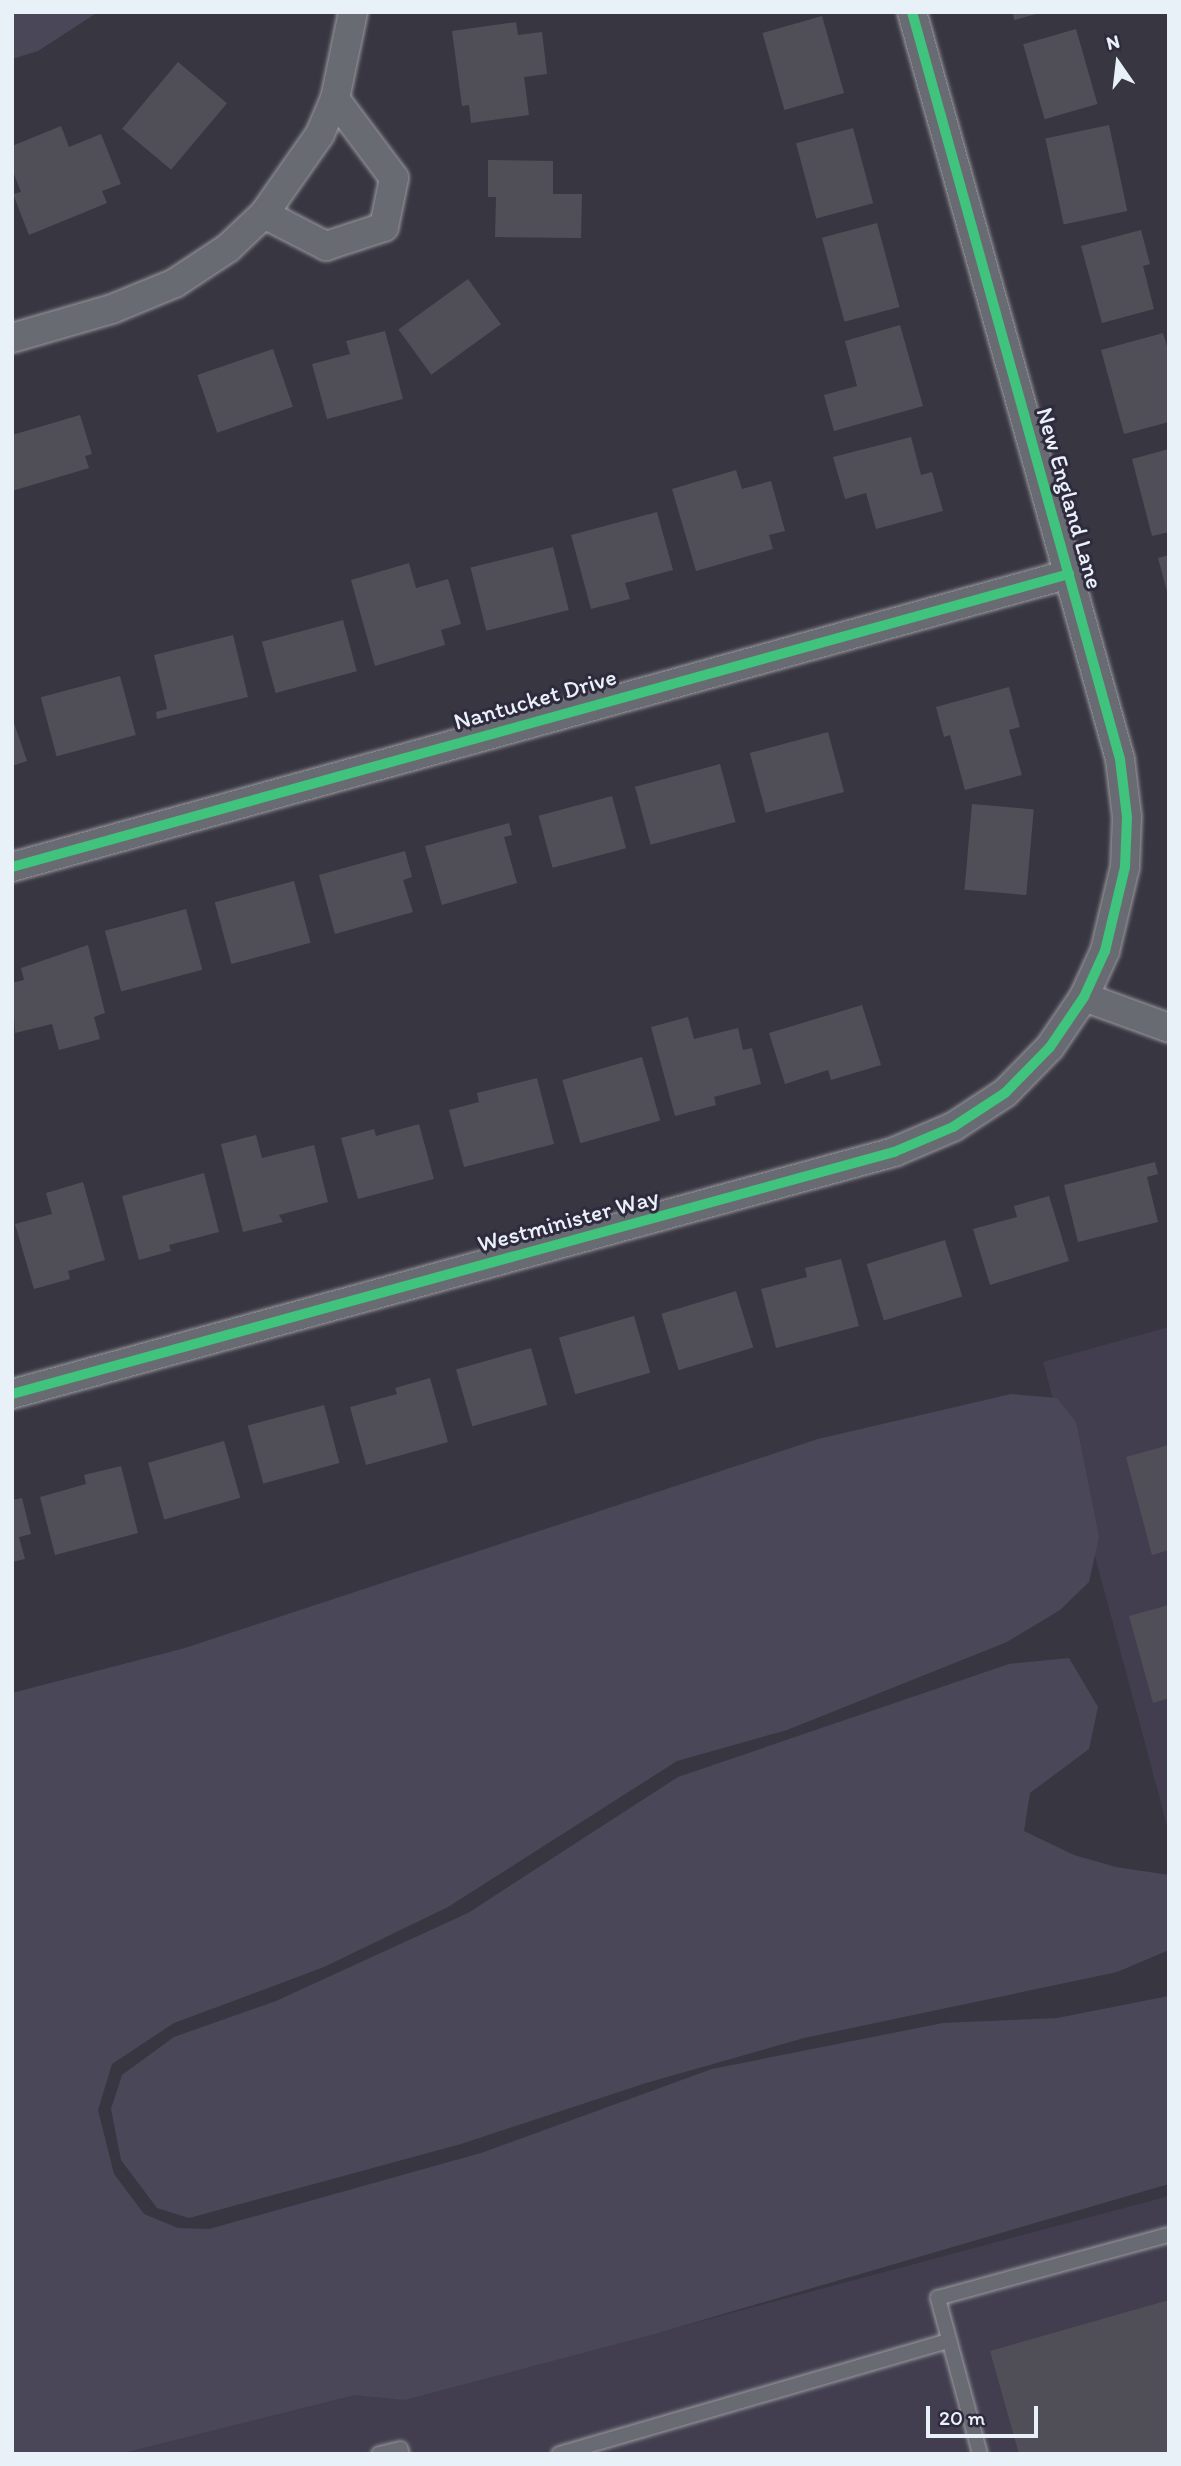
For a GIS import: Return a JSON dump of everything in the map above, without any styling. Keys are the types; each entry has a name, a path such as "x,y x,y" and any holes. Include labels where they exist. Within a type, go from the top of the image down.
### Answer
{"street":[{"path":"12,338 112,309 175,283 229,248 264,214 295,176 335,99 353,12"},
{"name":"New England Lane","path":"912,12 1120,759 1127,817 1116,916 1084,998"},
{"path":"264,214 326,246 384,227 394,178 335,99"},
{"name":"Nantucket Drive","path":"12,867 1069,574"},
{"path":"1084,998 1169,1028"},
{"name":"Westminister Way","path":"12,1394 894,1152 953,1127 1004,1093 1050,1047 1084,998"}],"lane":[{"path":"979,2454 938,2298 1169,2235"},
{"path":"559,2454 949,2341"},
{"path":"379,2454 400,2449 402,2454"}],"shaded area":[{"path":"12,12 98,12 38,51 12,59"},
{"path":"1169,1327 1169,1833 1043,1362"},
{"path":"1011,1394 1057,1398 1076,1422 1099,1537 1089,1582 1060,1610 1007,1642 787,1730 677,1761 448,1907 324,1967 174,2023 112,2064 98,2110 114,2174 144,2214 178,2228 209,2229 481,2153 712,2069 943,2023 1057,2018 1169,1996 1169,2184 658,2333 405,2400 354,2395 119,2454 12,2454 12,1693 185,1648 818,1439"},
{"path":"1069,1658 1098,1707 1089,1749 1030,1793 1024,1831 1074,1855 1116,1867 1169,1875 1169,1950 1117,1972 804,2038 646,2083 461,2144 189,2218 157,2208 121,2160 111,2109 122,2075 174,2037 276,2001 468,1913 678,1777 1009,1664"},
{"path":"1169,2196 1169,2454 56,2454 338,2382 405,2400"}],"building":[{"path":"1013,12 1039,12 1040,13 1014,20"},
{"path":"822,16 844,93 784,110 762,33"},
{"path":"516,22 518,35 542,32 547,74 524,77 529,115 471,123 469,105 462,106 452,31"},
{"path":"1076,29 1097,104 1045,119 1023,44"},
{"path":"178,62 227,103 171,170 122,129"},
{"path":"1109,125 1127,211 1064,225 1045,139"},
{"path":"61,126 69,147 101,134 121,184 102,191 107,203 29,235 13,194 21,192 12,169 12,146"},
{"path":"853,128 873,203 816,219 796,143"},
{"path":"488,160 553,161 553,194 582,194 581,238 495,237 496,197 488,197"},
{"path":"877,223 900,307 844,322 822,238"},
{"path":"1141,230 1150,264 1143,266 1154,309 1102,323 1081,246"},
{"path":"468,279 501,324 431,375 398,330"},
{"path":"900,325 923,406 834,431 824,395 857,386 845,341"},
{"path":"385,331 403,399 327,419 312,364 350,354 346,341"},
{"path":"1163,333 1169,353 1169,422 1124,434 1101,350"},
{"path":"273,349 293,407 217,433 197,375"},
{"path":"80,415 92,454 85,456 89,468 12,491 12,435"},
{"path":"911,437 921,475 932,472 943,511 876,529 866,493 845,499 833,457"},
{"path":"1169,449 1169,532 1152,536 1132,459"},
{"path":"736,470 742,489 771,481 785,531 769,535 773,549 696,571 672,489"},
{"path":"657,512 673,570 625,583 630,599 591,609 571,535"},
{"path":"553,547 569,610 486,631 471,568"},
{"path":"1169,555 1169,595 1168,595 1158,558"},
{"path":"409,563 416,588 448,579 461,624 441,630 445,645 375,666 351,580"},
{"path":"343,620 357,671 276,693 262,642"},
{"path":"233,635 248,697 157,719 156,712 167,709 154,655"},
{"path":"120,676 136,735 57,756 41,697"},
{"path":"1009,687 1020,727 1009,730 1022,775 965,790 950,735 944,737 936,707"},
{"path":"12,717 27,761 12,766"},
{"path":"828,732 844,792 766,813 750,753"},
{"path":"720,764 736,822 651,845 635,787"},
{"path":"612,796 626,848 553,868 539,816"},
{"path":"972,804 1034,809 1026,895 965,890"},
{"path":"509,823 512,835 504,837 517,883 442,905 425,846"},
{"path":"405,851 412,877 403,880 413,912 335,934 319,875"},
{"path":"294,881 311,943 231,964 215,902"},
{"path":"186,909 202,970 121,992 105,931"},
{"path":"88,945 105,1013 94,1017 100,1039 59,1050 52,1024 15,1033 12,983 24,980 21,968"},
{"path":"862,1005 881,1065 831,1080 828,1070 785,1084 769,1033"},
{"path":"688,1017 694,1039 738,1028 743,1050 752,1048 761,1084 714,1097 716,1105 675,1116 651,1027"},
{"path":"642,1057 660,1120 580,1143 562,1080"},
{"path":"537,1078 554,1144 464,1167 449,1110 479,1102 477,1093"},
{"path":"419,1124 434,1179 358,1199 341,1138 374,1129 376,1136"},
{"path":"256,1135 262,1158 314,1145 328,1202 279,1215 283,1222 243,1232 221,1144"},
{"path":"1155,1162 1158,1174 1147,1177 1158,1222 1078,1242 1064,1185"},
{"path":"204,1173 219,1232 169,1245 171,1251 139,1260 122,1196"},
{"path":"83,1182 105,1260 68,1271 70,1279 34,1289 15,1224 52,1214 46,1193"},
{"path":"1049,1196 1069,1261 990,1285 973,1229 1017,1217 1014,1206"},
{"path":"945,1240 962,1296 884,1320 867,1264"},
{"path":"841,1259 859,1326 776,1348 761,1289 807,1277 805,1268"},
{"path":"736,1291 753,1347 679,1370 661,1314"},
{"path":"634,1316 650,1373 575,1394 559,1337"},
{"path":"531,1348 547,1405 472,1426 456,1369"},
{"path":"430,1378 448,1442 366,1465 350,1407 397,1394 395,1388"},
{"path":"324,1405 340,1463 263,1483 248,1425"},
{"path":"224,1441 240,1498 164,1519 148,1463"},
{"path":"1169,1445 1169,1550 1152,1555 1126,1457"},
{"path":"121,1466 138,1533 55,1555 40,1497 86,1484 84,1475"},
{"path":"22,1498 31,1534 19,1537 25,1559 12,1562 12,1500"},
{"path":"1169,1605 1169,1698 1153,1703 1129,1616"},
{"path":"1169,2300 1169,2454 1019,2454 990,2351"}],"cycle path":[{"path":"12,1394 894,1152 953,1127 1005,1093 1050,1047 1084,997 1105,951 1125,867 1127,817 1120,759 912,12"},
{"path":"12,867 1069,574"}]}
